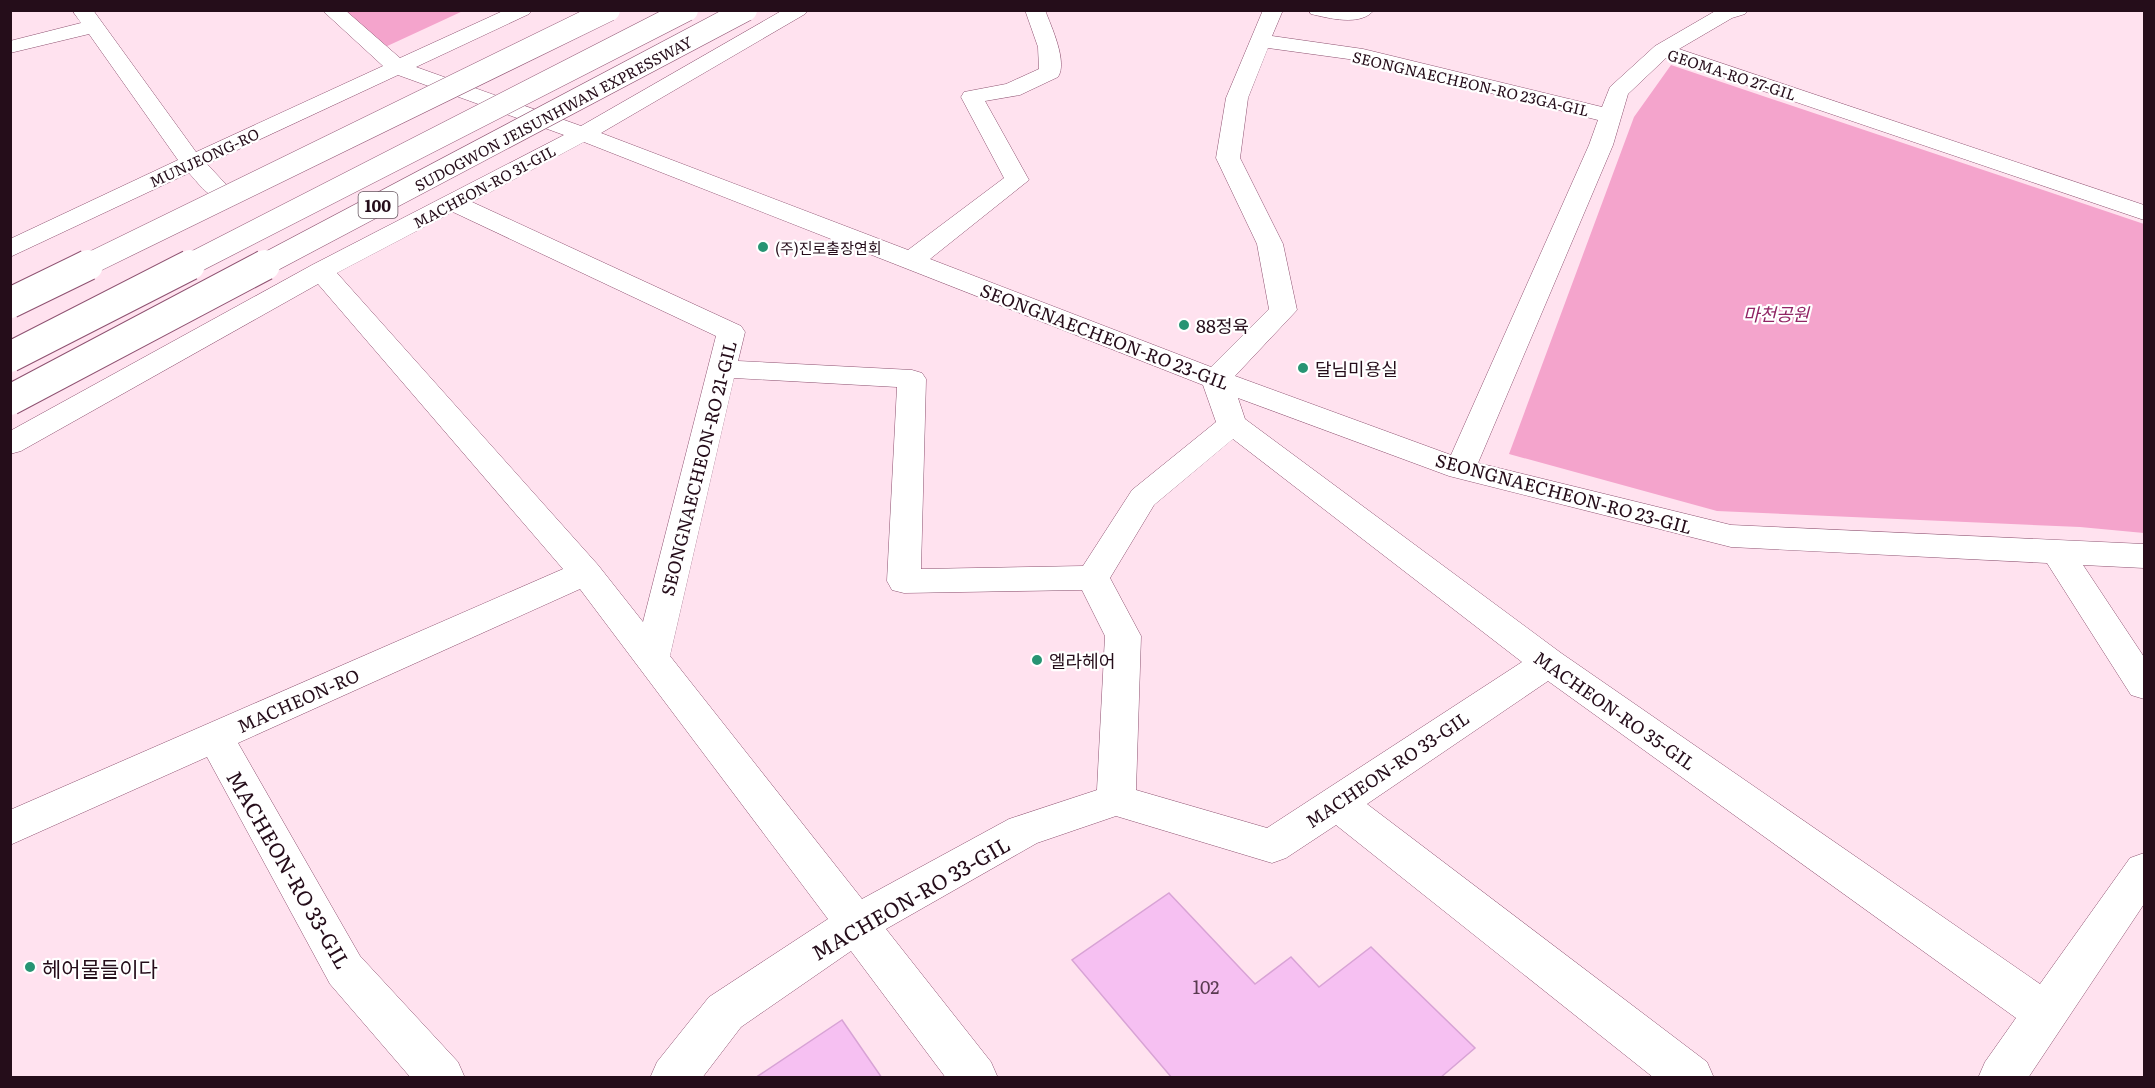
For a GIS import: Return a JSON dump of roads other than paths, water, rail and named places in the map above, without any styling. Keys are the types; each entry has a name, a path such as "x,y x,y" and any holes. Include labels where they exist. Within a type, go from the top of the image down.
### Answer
{"main road":[{"path":"332,10 398,68"},
{"name":"MUNJEONG-RO","path":"10,249 192,162 522,10"},
{"path":"10,303 609,10"},
{"name":"SUDOGWON JE1SUNHWAN EXPRESSWAY","path":"10,357 687,10"},
{"name":"SUDOGWON JE1SUNHWAN EXPRESSWAY","path":"10,400 746,10"},
{"name":"MACHEON-RO 31-GIL","path":"10,444 321,271 583,134 798,10"},
{"path":"911,261 1017,180 972,97 1012,90 1050,72 1048,47 1035,10"},
{"path":"1093,578 1143,498 1232,424 1216,379 1283,310 1270,244 1228,158 1237,98 1273,10"},
{"path":"1318,10 1355,14 1364,10"},
{"path":"1662,50 1725,14 1738,10"},
{"path":"10,47 87,19 192,162 222,193"},
{"name":"SEONGNAECHEON-RO 23GA-GIL","path":"1260,42 1363,55 1610,116"},
{"name":"GEOMA-RO 27-GIL","path":"1460,469 1601,145 1618,92 1662,50 2145,213"},
{"name":"SEONGNAECHEON-RO 23-GIL","path":"398,68 583,134 1216,379 1460,469 1731,536 2145,556"},
{"name":"SEONGNAECHEON-RO 21-GIL","path":"453,202 731,332 652,657"},
{"path":"321,271 586,573 975,1077"},
{"path":"722,369 912,379 904,580 1093,578"},
{"name":"MACHEON-RO 35-GIL","path":"1232,424 1548,663 2045,1013"},
{"path":"2058,553 2145,685"},
{"name":"MACHEON-RO","path":"10,828 586,573"},
{"path":"1093,578 1123,636 1116,800"},
{"name":"MACHEON-RO 33-GIL","path":"673,1077 725,1012 856,924 1023,831 1116,800 1272,846 1548,663"},
{"name":"MACHEON-RO 33-GIL","path":"215,737 345,970 442,1077"},
{"path":"1336,802 1691,1077"},
{"path":"2001,1077 2145,871"}],"place":[{"name":"(주)진로출장연회","path":"763,247"},
{"name":"88정육","path":"1184,325"},
{"name":"달님미용실","path":"1303,368"},
{"name":"엘라헤어","path":"1037,660"},
{"name":"헤어물들이다","path":"30,967"}],"park label":[{"name":"마천공원","path":"1776,313"}]}
